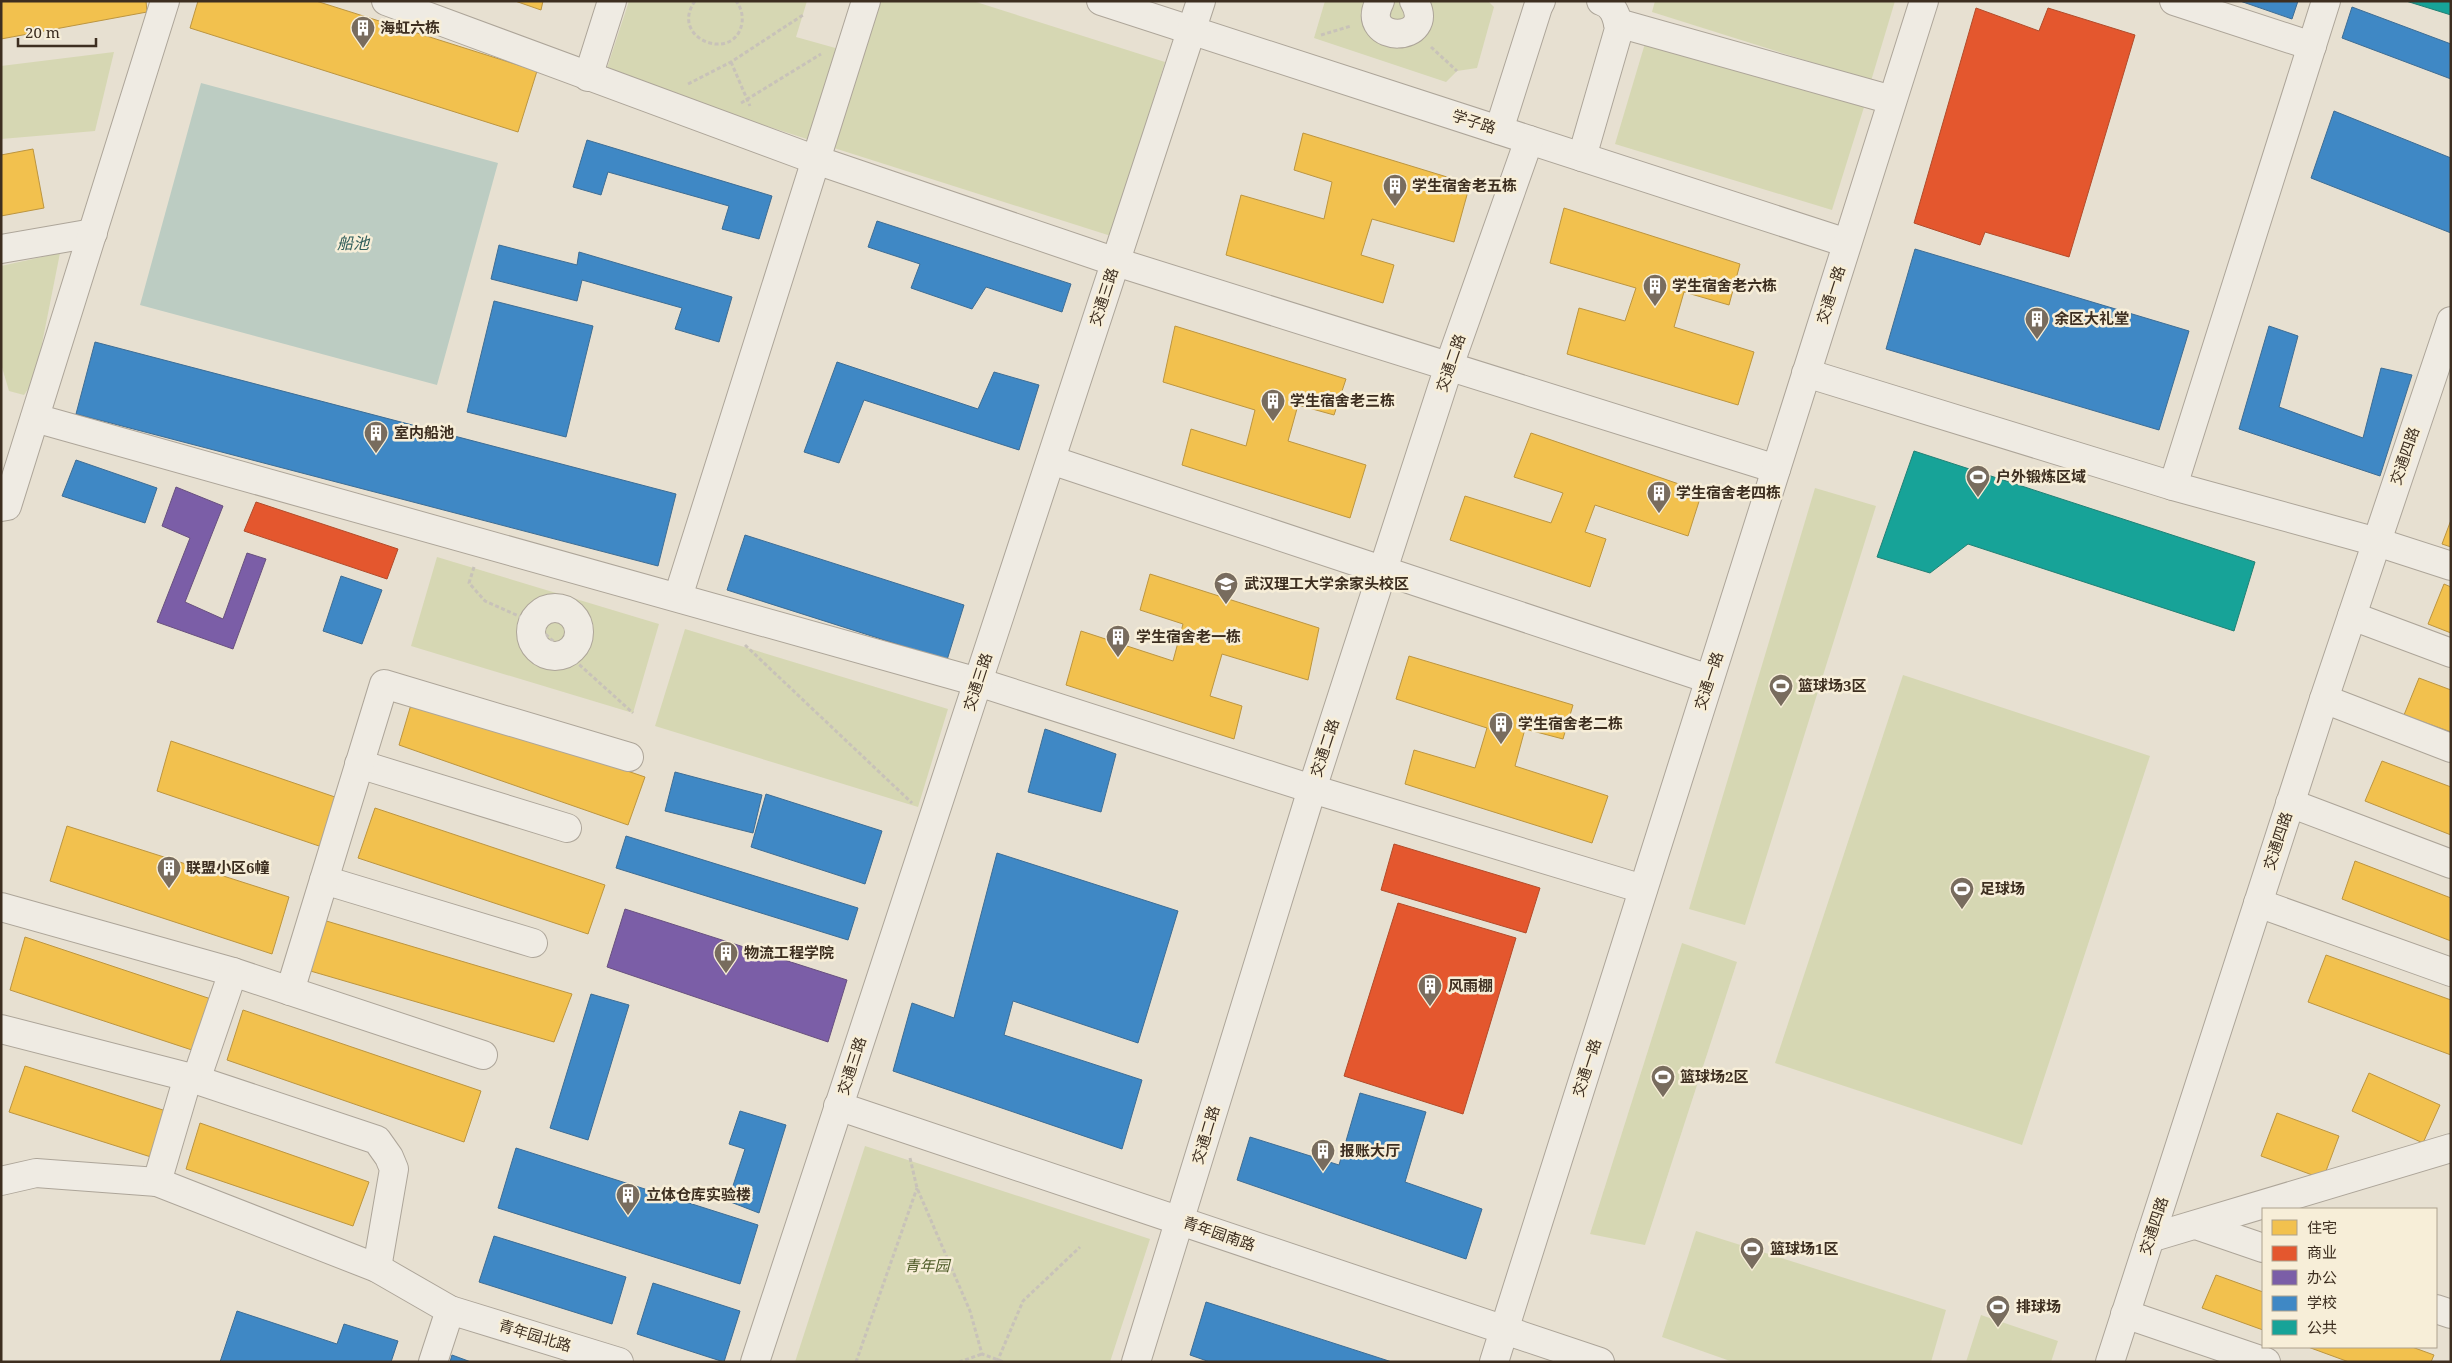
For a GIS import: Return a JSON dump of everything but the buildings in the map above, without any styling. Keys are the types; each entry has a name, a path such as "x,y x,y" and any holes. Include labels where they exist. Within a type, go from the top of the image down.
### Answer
{"street":[{"path":"1,507 7,506 165,1"},
{"path":"386,1 715,124 1116,262 1776,470"},
{"path":"588,77 612,1"},
{"path":"678,597 866,1"},
{"name":"学子路","path":"1101,1 1848,243"},
{"name":"交通三路","path":"755,1362 1201,1"},
{"path":"1379,10 1379,25 1389,33 1401,35 1412,29 1418,19 1417,7 1414,1"},
{"path":"1499,130 1541,1"},
{"path":"1582,157 1619,29 1616,14 1606,3 1601,1"},
{"name":"交通一路","path":"1494,1362 1924,1"},
{"path":"2174,1 2312,46"},
{"path":"2173,486 2326,1"},
{"path":"1618,23 1892,100"},
{"name":"交通二路","path":"1136,1362 1312,789 1449,366 1529,140"},
{"path":"1,249 93,233"},
{"name":"交通四路","path":"2110,1362 2290,803 2451,321"},
{"path":"1806,373 2173,486 2377,542 2451,566"},
{"path":"35,418 978,682 1312,789 1643,889"},
{"path":"1051,460 1709,679"},
{"path":"548,608 563,609 571,614 578,623 578,638 574,647 565,654 550,656 537,648 531,638 532,622 541,612 548,608"},
{"path":"2352,616 2451,653"},
{"path":"290,991 384,684 629,757"},
{"path":"2324,700 2451,748"},
{"path":"359,764 567,828"},
{"path":"2290,803 2451,864"},
{"path":"324,880 533,944"},
{"path":"2258,903 2451,972"},
{"path":"1,906 233,972 483,1055"},
{"path":"157,1182 192,1079 233,972"},
{"path":"1,1029 192,1079 376,1140 389,1157 394,1169 377,1268"},
{"name":"青年园南路","path":"838,1106 1600,1362"},
{"path":"2150,1238 2451,1148"},
{"name":"青年园北路","path":"1,1181 36,1173 157,1182 377,1268 450,1310 619,1362"},
{"path":"2196,1225 2262,1248"},
{"path":"2437,1309 2451,1314"},
{"path":"433,1362 450,1310"},
{"path":"2125,1314 2266,1362"}],"path":[{"path":"695,1 689,15 693,32 706,43 715,45 732,40 741,27 742,11 736,1"},
{"path":"1320,35 1379,10"},
{"path":"654,101 731,62 803,15"},
{"path":"1412,29 1456,71"},
{"path":"715,124 747,99 856,34"},
{"path":"731,62 754,113"},
{"path":"481,542 469,584 486,601 532,622 565,654 633,712"},
{"path":"738,638 932,822"},
{"path":"902,1128 917,1188 970,1311 982,1354"},
{"path":"856,1362 917,1188"},
{"path":"997,1360 1023,1301 1080,1247"},
{"path":"959,1362 982,1354 1004,1362"}],"green space":[{"path":"629,1 807,1 796,37 839,49 813,141 605,74"},
{"path":"880,1 973,1 1165,62 1111,236 834,148"},
{"path":"1325,1 1488,1 1494,7 1477,68 1457,71 1446,82 1314,38"},
{"path":"1655,1 1895,1 1871,81 1652,12"},
{"path":"1646,40 1865,104 1832,210 1615,144"},
{"path":"114,52 95,131 1,139 1,66"},
{"path":"60,253 35,379 24,395 9,391 1,364 1,266"},
{"name":"篮球场3区","path":"1815,488 1876,506 1745,925 1689,909"},
{"path":"437,557 659,624 633,713 411,646"},
{"path":"685,629 948,709 918,807 655,726"},
{"name":"足球场","path":"1903,675 2150,756 2022,1145 1775,1063"},
{"name":"篮球场2区","path":"1682,943 1737,962 1645,1245 1590,1234"},
{"name":"青年园","path":"865,1146 1150,1239 1110,1362 795,1362"},
{"name":"篮球场1区","path":"1696,1231 1946,1310 1931,1362 1733,1362 1662,1337"},
{"name":"排球场","path":"1981,1315 2058,1341 2051,1362 1966,1362"}],"water":[{"name":"船池","path":"201,83 498,163 437,385 140,305"}],"place":[{"name":"海虹六栋","path":"363,49"},
{"name":"学生宿舍老五栋","path":"1395,207"},
{"name":"学生宿舍老六栋","path":"1655,307"},
{"name":"余区大礼堂","path":"2037,340"},
{"name":"学生宿舍老三栋","path":"1273,422"},
{"name":"室内船池","path":"376,454"},
{"name":"户外锻炼区域","path":"1978,498"},
{"name":"学生宿舍老四栋","path":"1659,514"},
{"name":"武汉理工大学余家头校区","path":"1226,605"},
{"name":"学生宿舍老一栋","path":"1118,658"},
{"name":"篮球场3区","path":"1781,707"},
{"name":"学生宿舍老二栋","path":"1501,745"},
{"name":"联盟小区6幢","path":"169,889"},
{"name":"足球场","path":"1962,910"},
{"name":"物流工程学院","path":"726,974"},
{"name":"风雨棚","path":"1430,1007"},
{"name":"篮球场2区","path":"1663,1098"},
{"name":"报账大厅","path":"1323,1172"},
{"name":"立体仓库实验楼","path":"628,1216"},
{"name":"篮球场1区","path":"1752,1270"},
{"name":"排球场","path":"1998,1328"}]}
